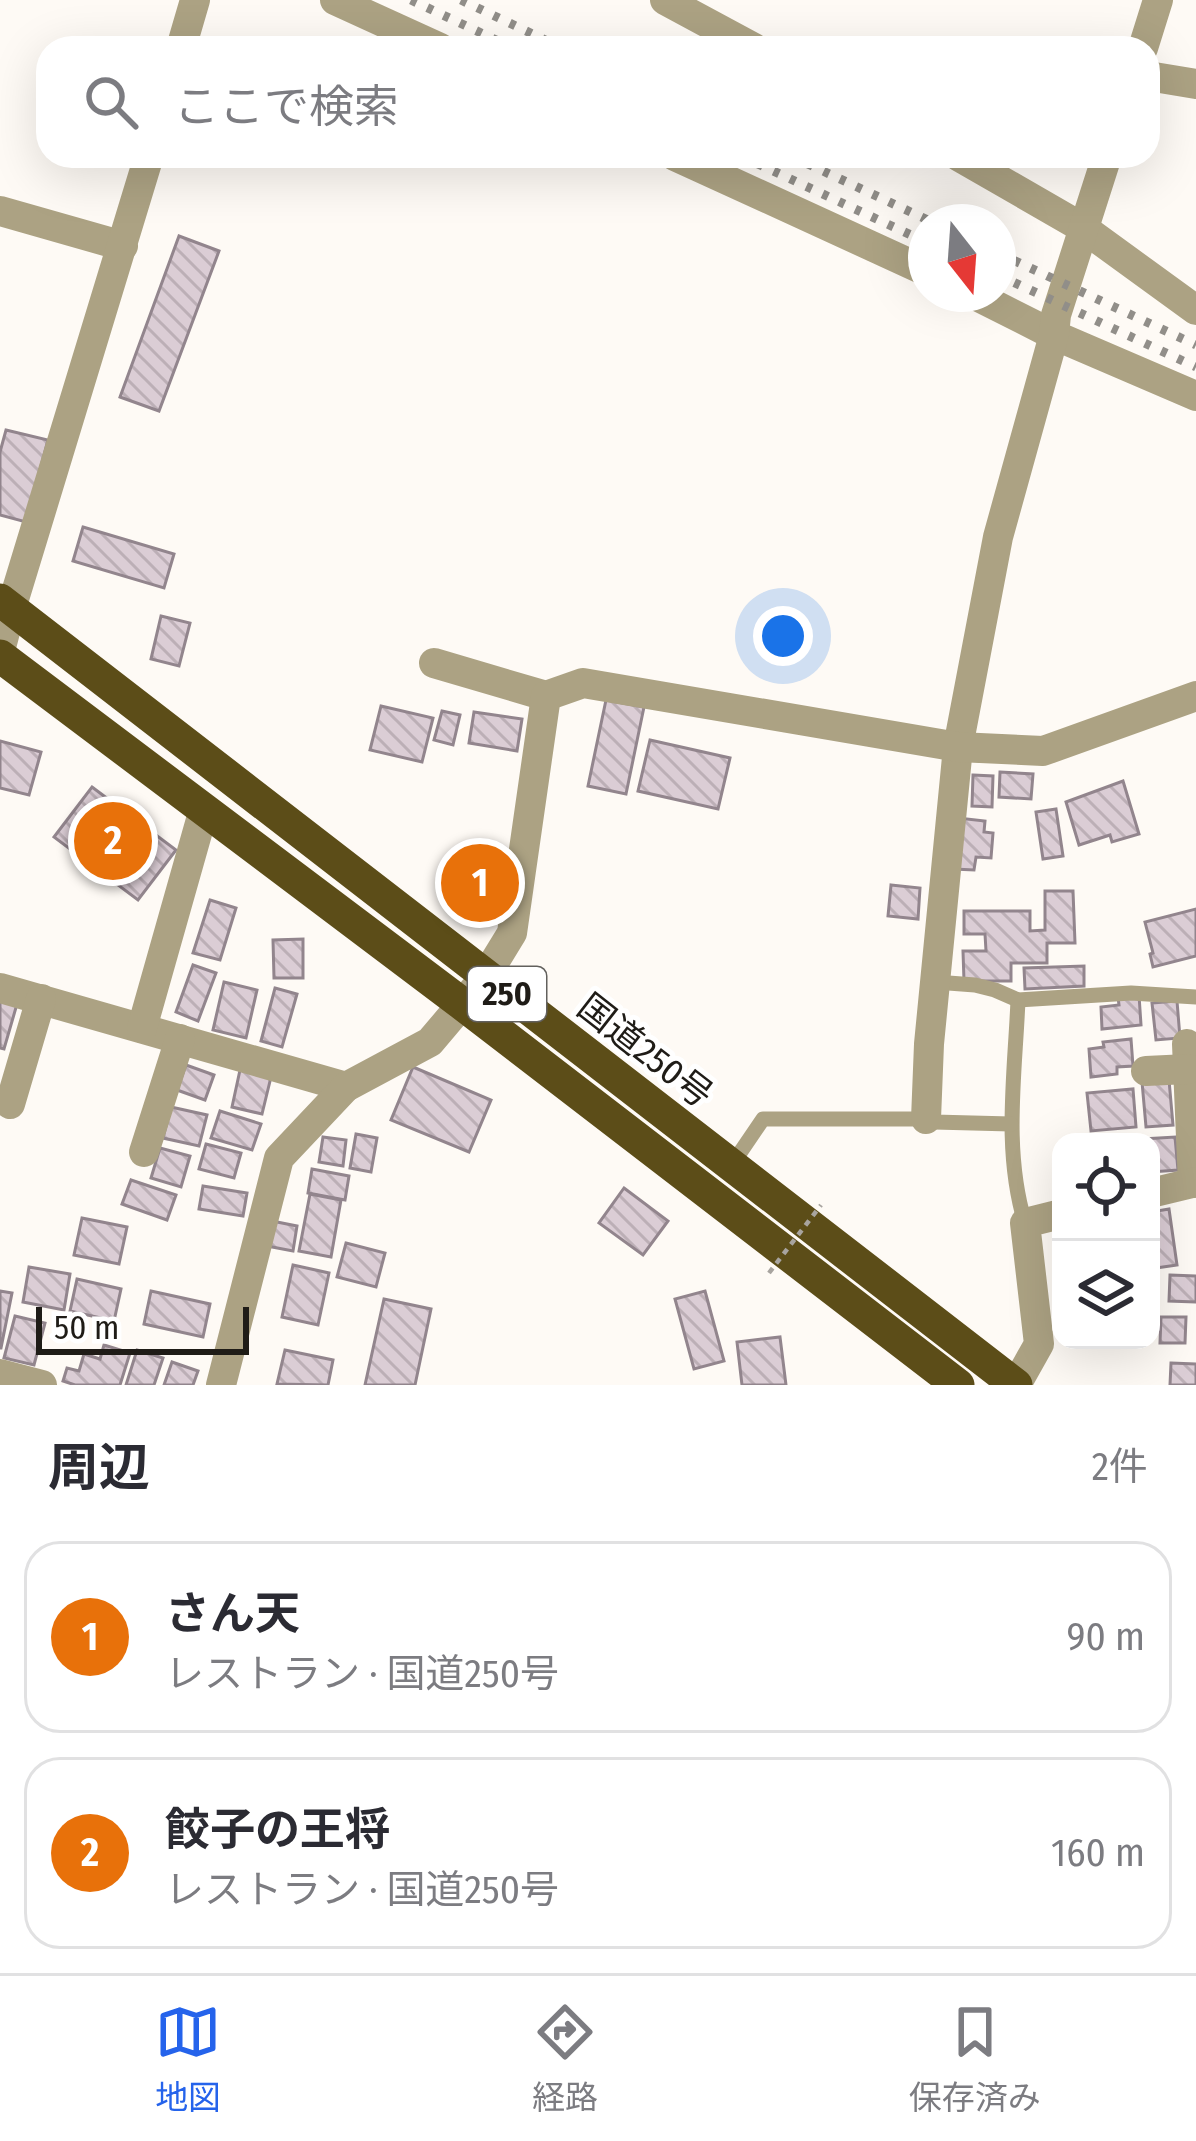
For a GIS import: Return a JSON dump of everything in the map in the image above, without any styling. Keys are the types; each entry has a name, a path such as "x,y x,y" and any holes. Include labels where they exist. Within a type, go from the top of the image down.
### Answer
{"highway":[{"path":"0,569 5,604"},
{"name":"国道250号","path":"5,604 1016,1385"},
{"name":"国道250号","path":"0,654 958,1385"}],"street":[{"path":"184,36 195,0"},
{"path":"335,0 414,36"},
{"path":"664,0 732,36"},
{"path":"1147,36 1158,0"},
{"path":"1160,78 1196,84"},
{"path":"0,654 5,604 146,168"},
{"path":"701,168 908,263"},
{"path":"979,168 1082,228 1196,310"},
{"path":"926,1119 958,748 998,537 1056,315 1103,168"},
{"path":"0,211 123,246"},
{"path":"1009,312 1196,396"},
{"path":"434,663 546,696 583,683 958,748 1043,751 1196,696"},
{"path":"221,1385 279,1158 346,1087 430,1042 485,977 512,933 546,696"},
{"path":"142,1028 203,809"},
{"path":"0,988 346,1087"},
{"path":"10,1103 41,999"},
{"path":"144,1152 180,1039"},
{"path":"1146,1071 1188,1057 1195,1183 1160,1191"},
{"path":"1016,1385 1039,1344 1025,1223 1052,1216"},
{"path":"0,1373 42,1385"}],"lane":[{"path":"935,982 975,985 1018,1000 1132,993 1196,997"},
{"path":"1018,1000 1011,1124 1013,1169 1025,1223"},
{"path":"731,1166 763,1119 1011,1124"}],"path":[{"path":"770,1273 821,1205"}],"building":[{"path":"179,236 219,251 159,411 120,397"},
{"path":"6,430 48,440 26,522 0,515 0,452"},
{"path":"83,527 174,554 164,588 73,561"},
{"path":"161,616 190,623 179,666 151,659"},
{"path":"606,700 644,707 626,794 588,786"},
{"path":"381,706 433,718 422,762 370,750"},
{"path":"442,711 460,715 453,745 434,740"},
{"path":"474,712 522,719 517,751 469,743"},
{"path":"650,740 730,758 718,809 638,791"},
{"path":"0,741 41,752 29,795 0,788"},
{"path":"1000,772 1033,774 1031,799 999,797"},
{"path":"973,775 993,776 992,807 972,806"},
{"path":"1123,781 1139,834 1112,842 1110,835 1079,845 1066,802"},
{"path":"92,787 176,850 138,900 54,837"},
{"path":"1056,809 1063,856 1043,859 1036,812"},
{"path":"958,818 985,821 984,832 993,833 991,858 976,857 974,870 954,869"},
{"path":"479,856 508,881 484,910 454,884"},
{"path":"891,885 920,888 918,919 888,916"},
{"path":"1045,891 1073,891 1075,943 1047,943 1047,963 1011,963 1011,981 964,981 963,951 986,951 985,934 964,934 964,911 1030,911 1030,931 1045,930"},
{"path":"210,900 236,908 220,960 193,953"},
{"path":"1196,909 1196,956 1153,967 1145,922"},
{"path":"303,939 303,978 274,978 273,940"},
{"path":"193,965 216,973 198,1021 176,1012"},
{"path":"1084,966 1084,986 1025,989 1024,968"},
{"path":"224,982 257,990 246,1038 213,1030"},
{"path":"275,988 297,994 282,1047 261,1041"},
{"path":"1139,995 1141,1025 1102,1029 1101,1007 1119,1005 1118,997"},
{"path":"0,999 17,1004 4,1049 0,1048"},
{"path":"1177,1001 1180,1038 1156,1040 1152,1003"},
{"path":"1131,1039 1133,1066 1117,1067 1117,1074 1091,1077 1089,1049"},
{"path":"186,1065 214,1075 205,1100 177,1090"},
{"path":"413,1067 491,1100 469,1152 391,1120"},
{"path":"240,1070 271,1077 262,1114 232,1107"},
{"path":"1169,1080 1173,1125 1146,1127 1142,1082"},
{"path":"1133,1089 1136,1127 1091,1131 1087,1093"},
{"path":"171,1107 207,1115 199,1146 163,1138"},
{"path":"220,1111 261,1124 252,1150 211,1138"},
{"path":"356,1134 377,1138 371,1172 350,1168"},
{"path":"323,1137 346,1140 343,1166 319,1162"},
{"path":"1175,1137 1178,1170 1160,1171 1160,1138"},
{"path":"206,1144 241,1153 234,1178 199,1169"},
{"path":"160,1148 190,1156 181,1187 151,1178"},
{"path":"312,1169 349,1176 345,1200 308,1193"},
{"path":"131,1180 176,1195 167,1220 122,1204"},
{"path":"203,1186 247,1193 243,1216 199,1209"},
{"path":"624,1188 668,1221 643,1255 599,1223"},
{"path":"310,1194 341,1200 331,1257 299,1251"},
{"path":"1169,1209 1177,1265 1160,1267 1160,1210"},
{"path":"82,1218 127,1227 119,1264 74,1255"},
{"path":"272,1221 297,1226 293,1251 267,1246"},
{"path":"346,1243 385,1253 376,1287 337,1277"},
{"path":"293,1265 329,1273 318,1325 282,1317"},
{"path":"29,1267 70,1274 64,1310 23,1302"},
{"path":"1170,1275 1196,1276 1196,1302 1169,1301"},
{"path":"77,1279 121,1289 114,1321 70,1311"},
{"path":"0,1291 12,1293 1,1348 0,1348"},
{"path":"151,1291 210,1304 203,1337 144,1324"},
{"path":"705,1291 724,1361 694,1369 675,1299"},
{"path":"384,1299 431,1309 415,1385 365,1385"},
{"path":"15,1316 45,1323 34,1365 4,1358"},
{"path":"1161,1317 1186,1317 1185,1343 1160,1343"},
{"path":"780,1337 786,1385 742,1385 737,1342"},
{"path":"104,1345 130,1353 120,1385 63,1381 67,1368 79,1371 84,1354 100,1359"},
{"path":"137,1350 163,1358 154,1385 126,1385"},
{"path":"285,1350 333,1360 328,1385 277,1384"},
{"path":"172,1362 198,1371 193,1385 164,1385"},
{"path":"1171,1363 1196,1364 1196,1385 1170,1385"}],"railway":[{"path":"411,0 488,36"},
{"path":"461,0 537,36"},
{"path":"767,168 908,234"},
{"path":"817,168 908,211"},
{"path":"1016,261 1196,345"},
{"path":"1016,283 1196,367"}],"place":[{"name":"餃子の王将","path":"113,841"},
{"name":"さん天","path":"480,883"}]}
